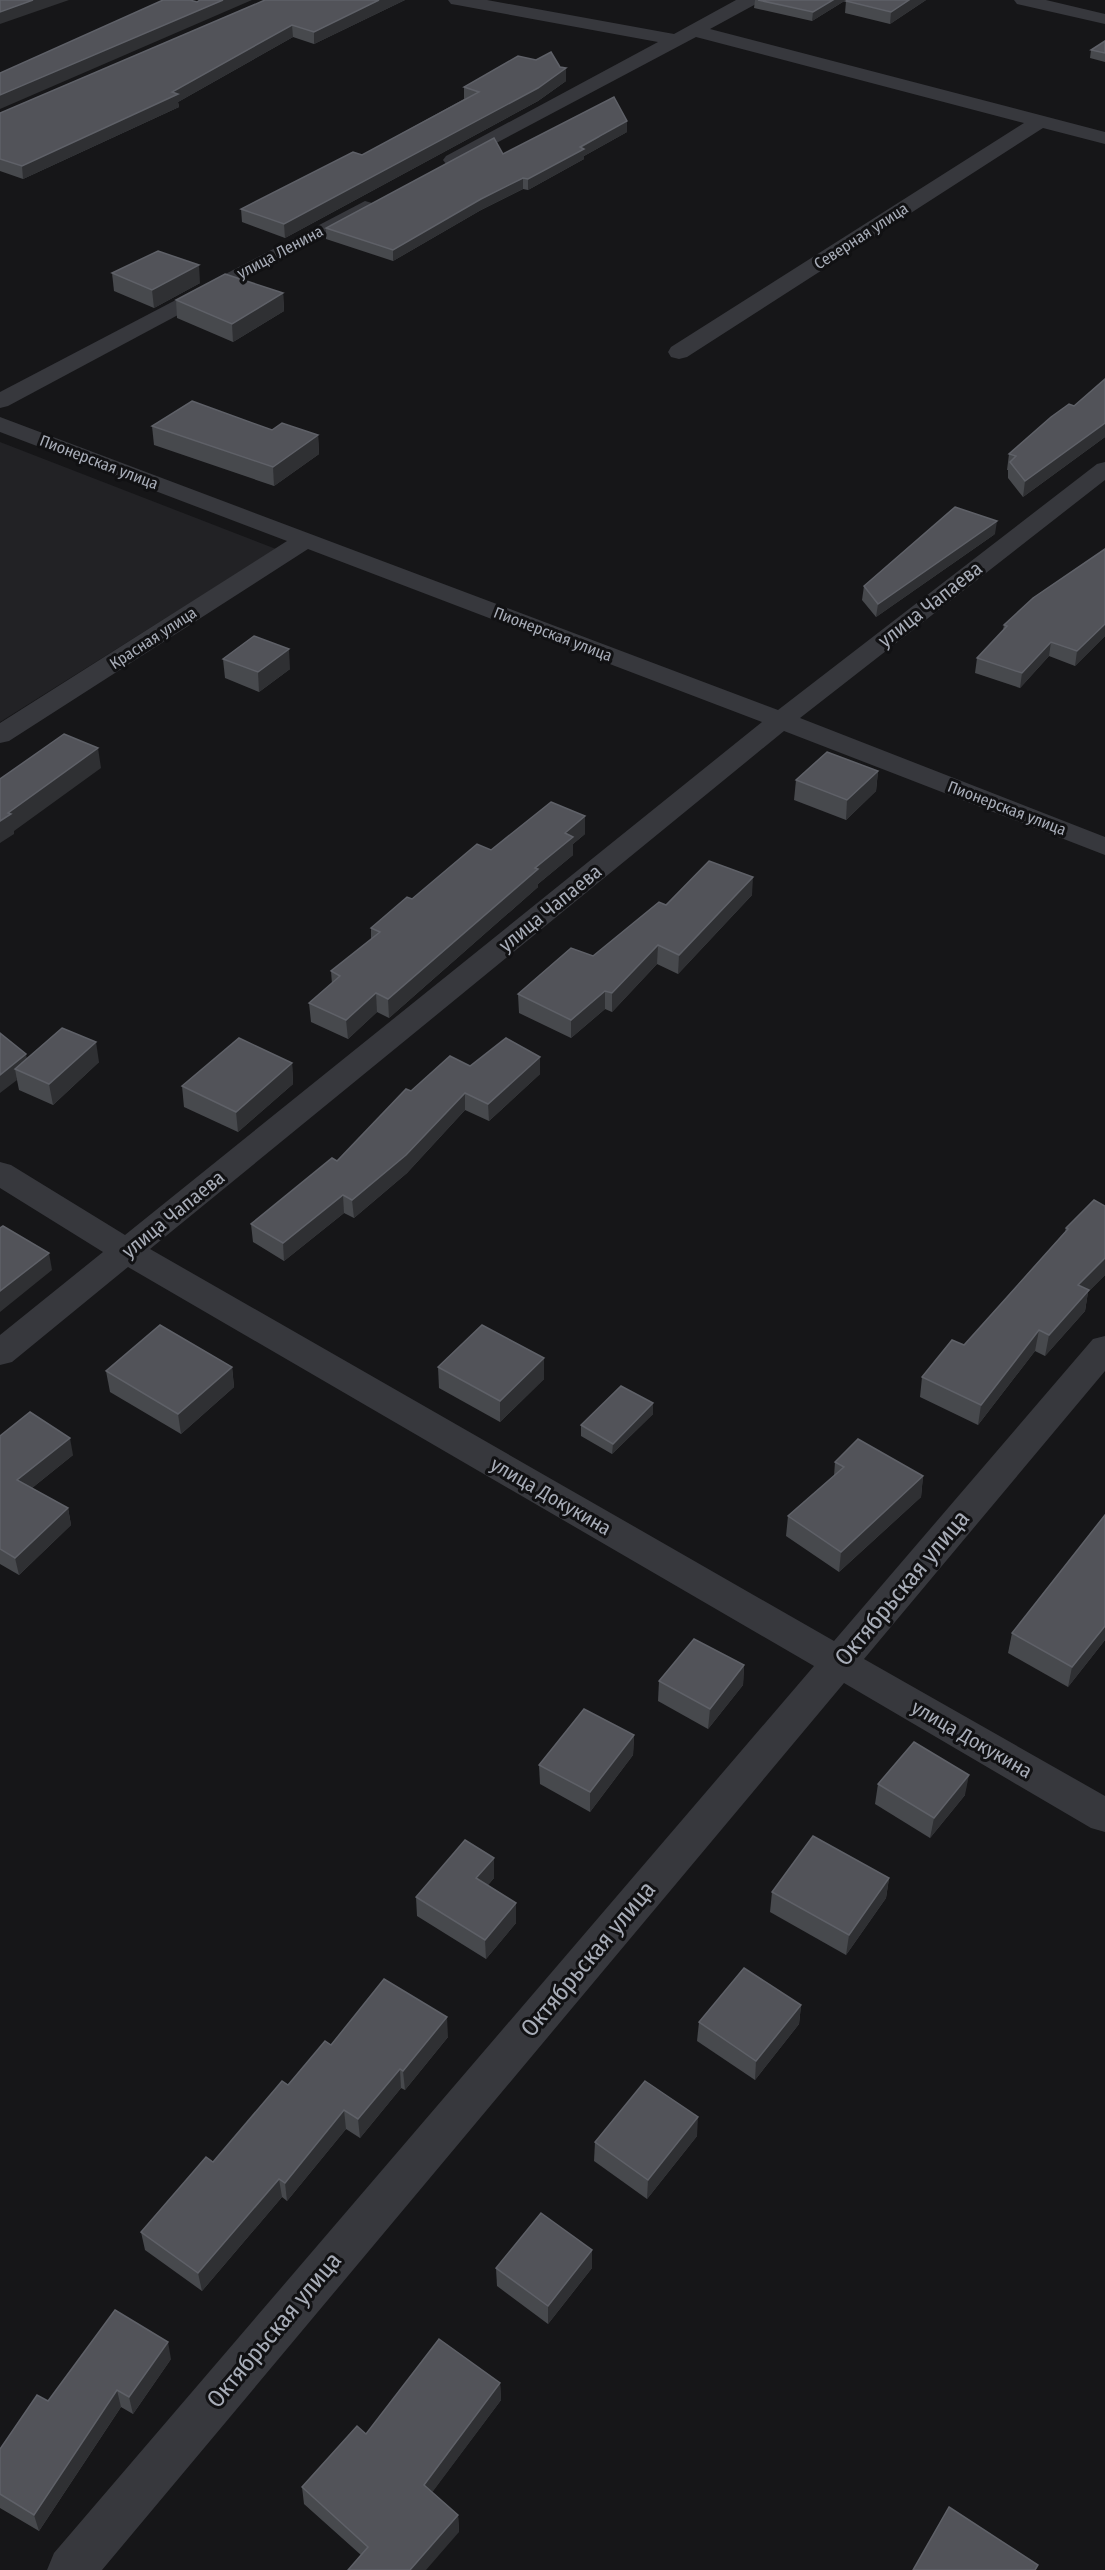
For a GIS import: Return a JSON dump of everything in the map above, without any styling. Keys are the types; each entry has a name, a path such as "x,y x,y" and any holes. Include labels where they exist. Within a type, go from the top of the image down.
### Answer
{"street":[{"path":"457,0 687,36 1042,120 1105,138"},
{"path":"438,168 687,36 750,0"},
{"path":"1023,0 1105,19"},
{"name":"Северная улица","path":"679,352 1042,120"},
{"name":"улица Ленина","path":"0,401 386,196"},
{"name":"Пионерская улица","path":"0,424 781,720 1105,847"},
{"name":"улица Чапаева","path":"0,1353 781,720 1105,469"},
{"name":"Красная улица","path":"0,735 305,540"},
{"name":"улица Докукина","path":"0,1173 128,1251 1105,1816"},
{"name":"Октябрьская улица","path":"71,2570 1105,1348"}],"shaded area":[{"path":"0,442 276,549 0,722"}],"building":[{"path":"0,0 33,0 0,12"},
{"path":"163,0 197,2 223,0 0,95 0,73"},
{"path":"265,0 379,0 314,32 292,25 172,92 178,94 22,166 0,159 0,113"},
{"path":"758,0 833,0 813,12"},
{"path":"909,0 891,12 846,1"},
{"path":"1105,41 1105,53 1091,50"},
{"path":"551,52 560,67 566,68 538,88 284,224 241,209 353,152 362,155 479,92 464,87 518,56 536,60"},
{"path":"614,97 627,121 580,147 584,149 528,179 523,178 481,199 393,250 326,228 494,138 503,154"},
{"path":"158,251 199,265 152,290 112,273"},
{"path":"225,274 283,293 232,324 176,300"},
{"path":"1105,379 1105,423 1025,481 1010,462 1016,456 1009,454 1051,417 1069,404 1074,406"},
{"path":"192,401 272,430 282,423 318,435 273,467 152,426"},
{"path":"955,507 997,521 878,604 864,586"},
{"path":"1105,549 1105,624 1077,651 1051,642 1022,673 977,658 1007,626 1004,625 1033,598"},
{"path":"254,636 289,649 258,672 223,659"},
{"path":"64,734 98,748 0,821 0,779"},
{"path":"827,752 878,771 847,800 796,780"},
{"path":"551,802 585,816 565,833 573,837 388,999 376,993 346,1020 309,1003 340,976 331,971 380,932 371,928 407,897 412,899 477,844 491,850"},
{"path":"709,861 753,877 679,955 658,945 612,993 605,991 571,1020 518,994 571,948 593,956 659,902 666,905"},
{"path":"62,1028 96,1042 49,1084 15,1069"},
{"path":"0,1033 26,1054 0,1075"},
{"path":"239,1038 292,1063 236,1112 182,1086"},
{"path":"506,1038 540,1057 488,1104 465,1093 406,1155 352,1200 343,1195 283,1243 251,1224 332,1158 337,1161 406,1089 411,1091 450,1056 470,1066"},
{"path":"1094,1200 1105,1206 1105,1258 1078,1285 1089,1290 1049,1335 1039,1330 981,1405 922,1377 952,1340 964,1345 1068,1229 1066,1228"},
{"path":"3,1226 49,1253 0,1291 0,1228"},
{"path":"160,1325 232,1367 178,1414 106,1371"},
{"path":"482,1325 544,1358 500,1401 438,1367"},
{"path":"621,1386 653,1403 613,1444 581,1425"},
{"path":"30,1412 70,1438 17,1480 68,1508 15,1558 0,1549 0,1436"},
{"path":"858,1439 923,1476 841,1552 788,1516 844,1467 835,1462"},
{"path":"1105,1515 1105,1626 1072,1667 1012,1633"},
{"path":"694,1639 744,1665 710,1709 659,1681"},
{"path":"584,1709 634,1735 590,1792 539,1765"},
{"path":"914,1742 969,1775 934,1818 878,1784"},
{"path":"813,1836 889,1878 849,1935 772,1892"},
{"path":"465,1840 494,1858 476,1878 516,1903 485,1940 416,1897"},
{"path":"744,1968 801,2005 756,2061 699,2022"},
{"path":"384,1979 447,2017 403,2071 400,2069 358,2119 344,2110 285,2183 279,2179 198,2273 141,2232 206,2157 213,2162 282,2081 288,2085 325,2041 331,2045"},
{"path":"645,2081 698,2117 648,2180 595,2142"},
{"path":"541,2213 592,2250 548,2306 496,2268"},
{"path":"115,2310 168,2342 129,2397 117,2390 34,2515 0,2494 0,2449 37,2395 48,2401"},
{"path":"439,2339 500,2383 424,2485 458,2515 410,2570 348,2570 368,2547 302,2487 357,2426 366,2434"},
{"path":"949,2507 1038,2565 1035,2570 913,2570"}]}
